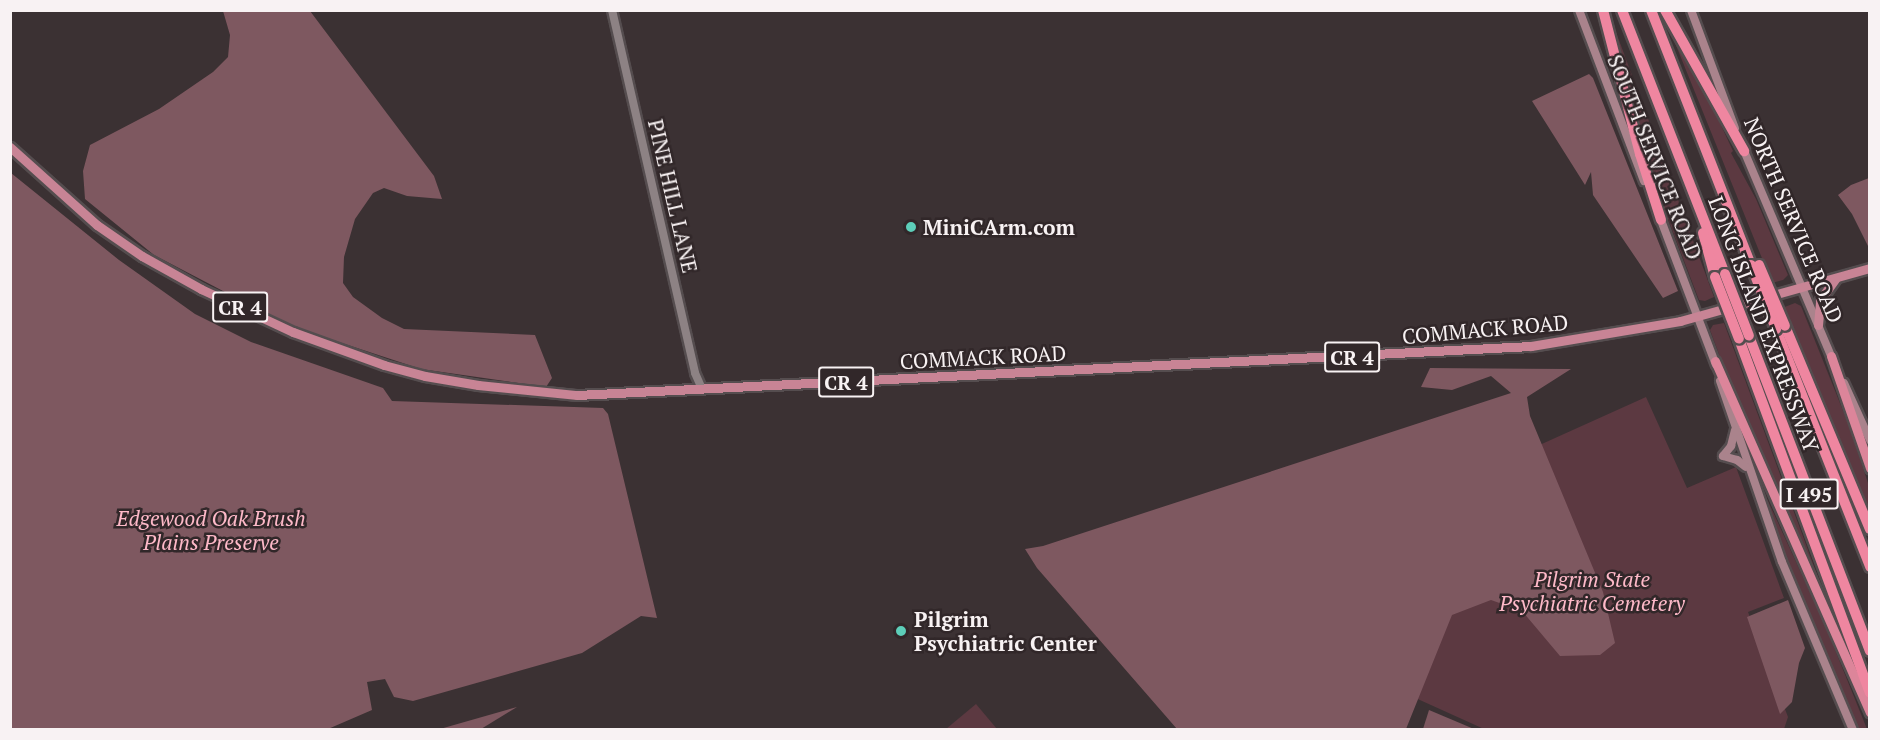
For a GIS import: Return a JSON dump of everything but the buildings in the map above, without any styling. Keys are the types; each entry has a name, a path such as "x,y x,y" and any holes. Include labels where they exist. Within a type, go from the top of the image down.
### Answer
{"highway":[{"path":"1603,10 1640,154 1661,219"},
{"name":"LONG ISLAND EXPRESSWAY","path":"1622,10 1693,192 1720,275 1744,338 1869,651"},
{"name":"LONG ISLAND EXPRESSWAY","path":"1651,10 1718,183 1780,327 1869,567"},
{"path":"1665,10 1744,151"},
{"path":"1780,327 1869,529"},
{"path":"1744,338 1869,693"},
{"path":"1831,356 1869,468"},
{"path":"1715,361 1869,712"}],"main road":[{"name":"SOUTH SERVICE ROAD","path":"1579,10 1608,91 1661,219 1715,361 1735,430 1785,571 1853,729"},
{"name":"NORTH SERVICE ROAD","path":"1691,10 1744,151 1869,440"},
{"name":"COMMACK ROAD","path":"10,147 97,225 142,256 211,294 293,332 342,351 424,376 530,391 584,395 1531,346 1698,317 1869,268"},
{"path":"1818,325 1820,300 1835,279"},
{"path":"1735,430 1733,443 1723,456 1737,460 1748,468"}],"street":[{"name":"PINE HILL LANE","path":"612,10 695,373 702,389"}],"green space":[{"path":"223,11 310,11 434,176 442,199 407,196 384,188 373,193 355,219 344,257 343,283 353,297 382,318 404,329 535,335 552,378 546,387 421,369 290,326 154,255 85,199 83,171 90,145 159,109 213,72 228,57 230,35"},
{"path":"1613,24 1714,297 1705,301 1699,300 1644,156 1611,30"},
{"path":"1673,38 1719,121 1733,151 1731,153 1756,199 1788,275 1783,280 1772,283"},
{"path":"1589,74 1593,78 1678,291 1663,298 1593,195 1591,172 1585,185 1532,101"},
{"name":"Edgewood Oak Brush Plains Preserve","path":"11,173 119,260 195,314 251,342 383,388 392,401 603,408 608,414 657,618 641,616 582,653 413,701 394,697 385,679 367,682 372,710 328,729 11,729"},
{"path":"1870,178 1869,248 1852,214 1838,195 1851,185"},
{"path":"1795,303 1801,306 1848,423 1869,486 1869,514 1782,308"},
{"path":"1724,323 1825,596 1822,597 1743,419 1710,330 1713,325"},
{"path":"1430,368 1571,369 1527,397 1530,416 1603,592 1615,643 1600,655 1560,656 1522,611 1491,600 1452,615 1406,729 1177,729 1037,568 1025,549 1043,546 1511,393 1491,376 1452,390 1421,387"},
{"name":"Pilgrim State Psychiatric Cemetery","path":"1646,397 1687,488 1736,467 1784,598 1748,612 1788,717 1784,729 1484,729 1411,696 1486,469"},
{"path":"1768,501 1825,625 1867,729 1858,729 1769,519 1765,502"},
{"path":"1788,600 1805,648 1799,663 1792,702 1780,714 1747,617"},
{"path":"976,704 997,729 946,729"},
{"path":"517,707 481,729 440,729"},
{"path":"1429,710 1474,729 1423,729"}],"place":[{"name":"MiniCArm.com","path":"911,227"},
{"name":"Pilgrim Psychiatric Center","path":"901,631"}]}
